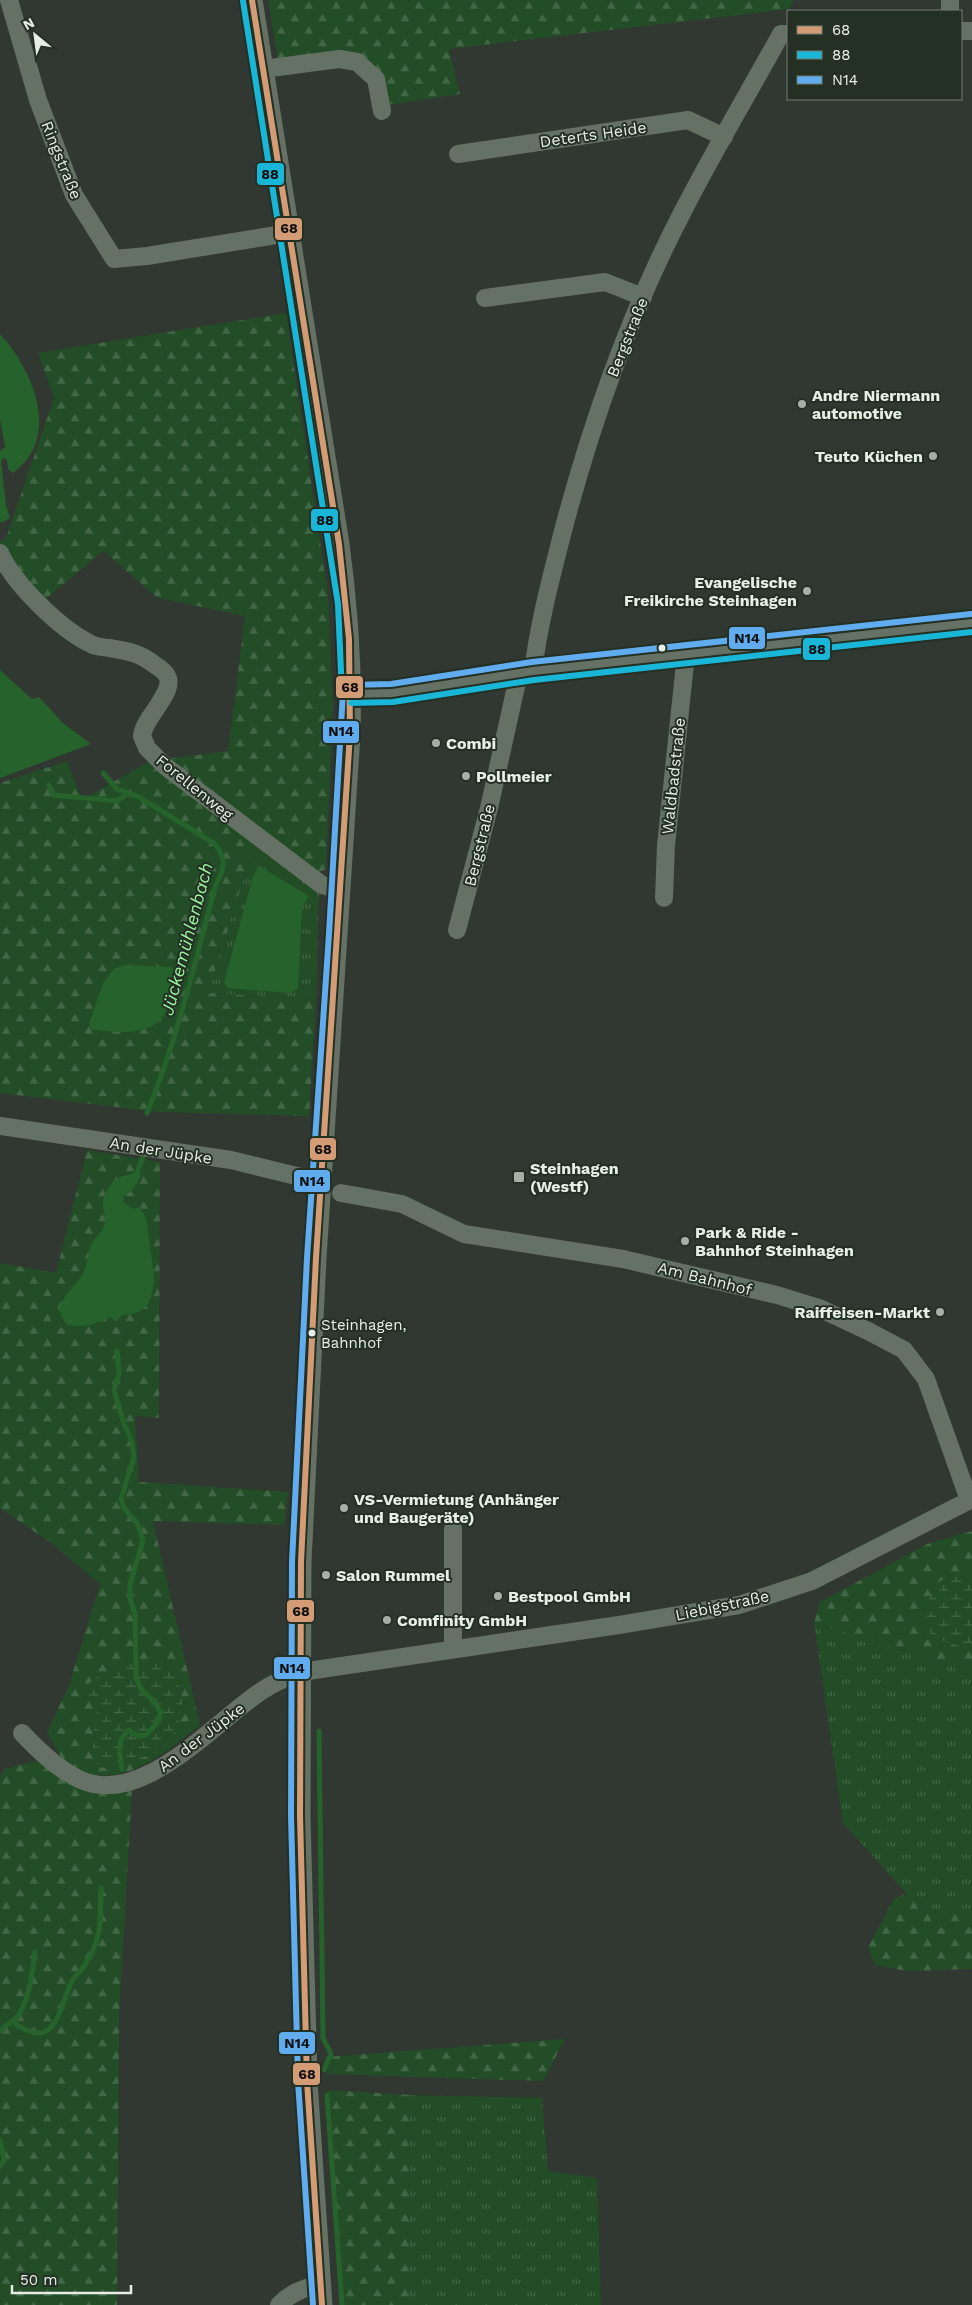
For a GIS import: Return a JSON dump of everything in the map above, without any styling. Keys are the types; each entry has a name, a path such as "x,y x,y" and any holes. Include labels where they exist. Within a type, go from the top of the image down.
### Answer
{"street":[{"name":"Ringstraße","path":"9,0 38,100 74,195 114,259 148,256 289,233"},
{"path":"252,0 347,603 351,657 351,694 341,890 321,1182 301,1562 300,1816 307,2081 322,2295"},
{"name":"Bergstraße","path":"457,930 585,450 614,366 643,297 682,214 781,34 787,34"},
{"path":"264,69 339,59 357,62 376,79 382,111"},
{"name":"Deterts Heide","path":"458,154 688,120 724,137"},
{"path":"485,298 605,282 643,297"},
{"name":"Forellenweg","path":"0,553 6,565 44,610 66,629 92,645 142,654 165,672 168,678 166,692 145,722 142,736 147,748 165,766 322,885 341,890"},
{"path":"351,694 392,693 526,672 972,623"},
{"name":"Waldbadstraße","path":"664,898 666,845 686,654"},
{"name":"An der Jüpke","path":"0,1126 231,1160 321,1182"},
{"name":"Am Bahnhof","path":"341,1193 402,1204 464,1234 623,1259 776,1295 819,1308 868,1331 904,1350 926,1379 970,1499"},
{"name":"Liebigstraße","path":"302,1672 619,1625 739,1605 812,1581 970,1499"},
{"path":"453,1529 453,1649"},
{"name":"An der Jüpke","path":"22,1733 40,1753 81,1780 112,1786 137,1780 161,1768 260,1692 283,1678 302,1672"},
{"path":"279,2305 288,2296 308,2287 322,2295"}],"green space":[{"path":"268,0 794,0 789,9 449,49 460,94 387,105 381,77 370,63 359,56 333,52 278,61"},
{"path":"286,313 328,595 333,705 326,869 316,874 254,845 208,993 316,999 309,1116 157,1112 0,1093 0,783 67,761 82,800 150,761 228,751 245,616 158,598 103,551 43,601 12,565 0,572 0,542 6,538 54,398 38,353"},
{"path":"254,845 319,893 316,999 207,993"},
{"path":"87,1150 160,1162 159,1418 135,1416 139,1482 288,1492 284,1525 153,1521 200,1725 150,1762 123,1773 108,1775 92,1775 70,1767 62,1759 47,1733 69,1685 100,1584 54,1545 0,1508 0,1263 56,1273"},
{"path":"972,1531 972,1670 814,1623 820,1602 927,1544"},
{"path":"972,1576 972,1649 942,1640 929,1632 925,1626 923,1616 935,1584 946,1578"},
{"path":"814,1623 972,1670 972,1914 937,1914 907,1894 843,1823"},
{"path":"155,1659 167,1667 175,1677 180,1689 182,1702 181,1716 176,1729 169,1741 155,1754 122,1761 109,1767 101,1767 94,1757 93,1749 98,1709 87,1693 88,1685 96,1677 114,1672 122,1666"},
{"path":"36,1761 59,1773 113,1793 132,1790 119,2017 117,2305 0,2305 0,1776 5,1769"},
{"path":"907,1894 937,1914 972,1914 972,1969 907,1971 875,1965 868,1948 894,1898"},
{"path":"565,2039 543,2081 327,2074 325,2057"},
{"path":"328,2090 410,2095 409,2305 340,2305"},
{"path":"410,2095 542,2098 548,2171 597,2178 601,2305 409,2305"}],"shaded area":[{"path":"0,334 23,366 32,384 39,423 36,441 28,458 13,473 8,469 5,458 1,461 6,505 10,518 3,522 0,522 0,451 5,447 0,419"},
{"path":"0,670 32,699 39,697 64,724 91,744 0,778"},
{"path":"259,866 309,896 302,907 298,989 290,993 227,988 224,983 253,876"},
{"path":"126,965 172,967 174,971 172,987 165,1013 150,1027 141,1030 121,1032 92,1030 89,1025 103,983 115,968"},
{"path":"137,1173 141,1175 132,1190 124,1196 123,1201 132,1209 139,1207 146,1219 154,1276 150,1298 145,1307 136,1313 122,1315 116,1322 111,1317 83,1326 66,1324 59,1310 66,1296 82,1275 91,1245 104,1226 103,1201 105,1195 110,1185 117,1179"}],"waterway":[{"name":"Jückemühlenbach","path":"103,773 117,789 139,797 215,844 223,861 193,973 167,1058 147,1113"},
{"path":"49,785 53,795 117,801 128,793"},
{"name":"Jückemühlenbach","path":"133,1179 143,1157"},
{"name":"Jückemühlenbach","path":"117,1351 119,1373 114,1390 124,1424 132,1442 134,1457 121,1499 124,1508 137,1523 143,1540 130,1585 130,1599 135,1614 136,1677 142,1691 151,1698 161,1712 157,1723 146,1735 137,1736 129,1730 122,1738 120,1743 122,1769"},
{"path":"319,1731 323,2038 331,2054 324,2070"},
{"name":"Jückemühlenbach","path":"13,2022 27,2030 38,2033 46,2031 53,2025 72,1980 85,1965 98,1937 101,1888"},
{"name":"Jückemühlenbach","path":"0,2031 16,2018 22,2009 30,1985 35,1952"},
{"path":"327,2095 342,2305"},
{"name":"Jückemühlenbach","path":"0,2140 4,2160 0,2166"}],"transit line":[{"name":"68","path":"252,0 339,544 349,639 350,734 316,1258 301,1562 300,1816 307,2081 322,2305"},
{"name":"88","path":"243,1 338,604 342,694"},
{"name":"N14","path":"313,2305 298,2081 291,1816 292,1562 307,1258 343,691 350,685 391,684 532,662 971,614"},
{"name":"88","path":"351,703 393,702 534,680 972,632"}],"place":[{"name":"Andre Niermann automotive","path":"802,404"},
{"name":"Teuto Küchen","path":"933,456"},
{"name":"Evangelische Freikirche Steinhagen","path":"807,591"},
{"name":"Combi","path":"436,743"},
{"name":"Pollmeier","path":"466,776"},
{"name":"Steinhagen (Westf)","path":"519,1177"},
{"name":"Park & Ride - Bahnhof Steinhagen","path":"685,1241"},
{"name":"Raiffeisen-Markt","path":"940,1312"},
{"name":"Steinhagen, Bahnhof","path":"312,1333"},
{"name":"VS-Vermietung (Anhänger und Baugeräte)","path":"344,1508"},
{"name":"Salon Rummel","path":"326,1575"},
{"name":"Bestpool GmbH","path":"498,1596"},
{"name":"Comfinity GmbH","path":"387,1620"}]}
